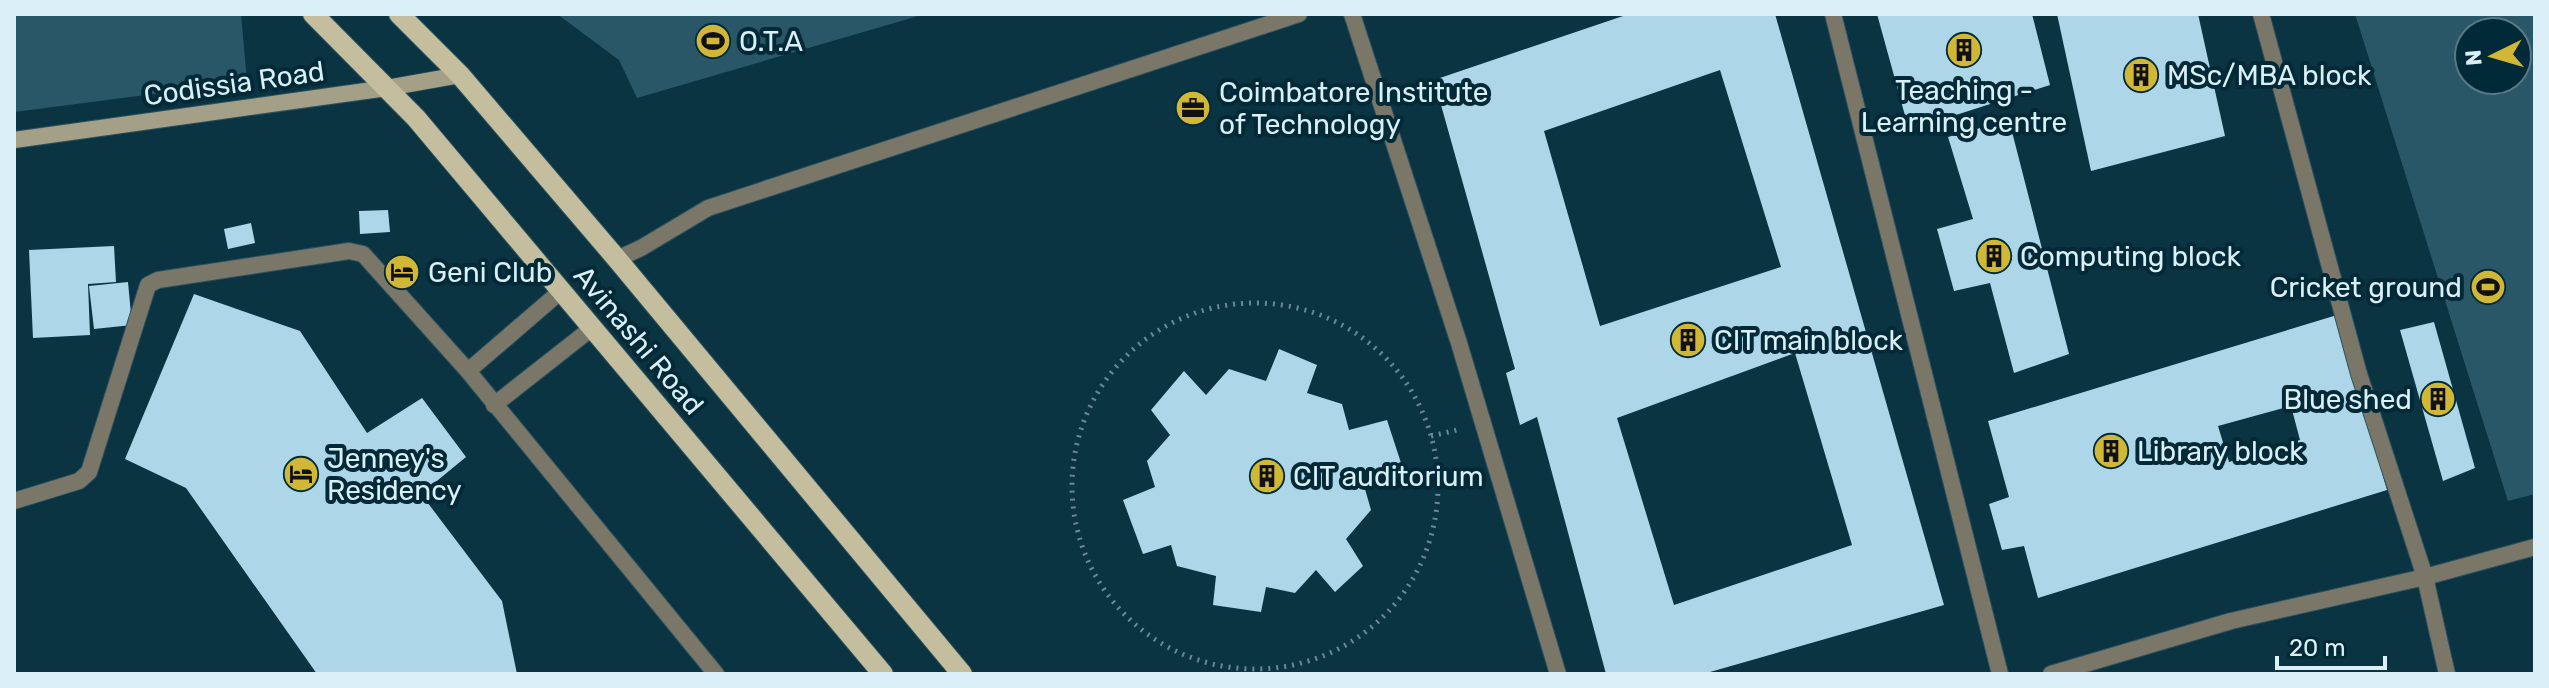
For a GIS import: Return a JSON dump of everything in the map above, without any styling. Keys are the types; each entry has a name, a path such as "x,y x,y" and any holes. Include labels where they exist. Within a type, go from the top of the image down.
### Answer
{"main road":[{"name":"Avinashi Road","path":"313,14 416,118 883,674"},
{"name":"Avinashi Road","path":"399,14 460,75 617,259 962,674"}],"street":[{"path":"617,259 708,208 1299,14"},
{"path":"1352,14 1459,343 1558,674"},
{"path":"1833,14 2000,674"},
{"path":"2261,14 2359,374 2425,577 2447,674"},
{"name":"Codissia Road","path":"14,140 460,75"},
{"path":"14,501 79,481 89,472 148,285 158,280 349,251 363,254 468,371 716,674"},
{"path":"468,371 561,291"},
{"path":"494,405 592,328"},
{"path":"2051,674 2231,621 2425,577 2535,547"}],"path":[{"path":"1253,300 1311,309 1363,335 1404,377 1431,429 1439,493 1426,555 1393,609 1343,649 1284,670 1220,668 1161,645 1113,604 1081,548 1070,491 1078,432 1103,380 1123,358 1144,337 1195,310 1253,300"}],"shaded area":[{"path":"14,14 241,14 247,82 14,112"},
{"name":"O.T.A","path":"557,14 925,14 637,98 619,60"},
{"name":"Cricket ground","path":"2355,14 2535,14 2535,494 2508,501"}],"building":[{"name":"CIT main block","path":"1629,14 1775,14 1944,605 1703,674 1606,674 1537,417 1520,425 1506,373 1515,369 1434,80","holes":["1720,70 1781,267 1600,326 1544,131","1795,353 1852,545 1674,605 1617,418"]},
{"name":"Teaching - Learning centre","path":"1877,14 2032,14 2050,85 1909,130"},
{"name":"MSc/MBA block","path":"2057,14 2198,14 2225,136 2091,171"},
{"name":"Computing block","path":"2009,120 2069,354 2014,373 1990,283 1954,291 1937,229 1973,219 1948,137"},
{"path":"388,210 390,232 360,234 359,211"},
{"path":"251,223 255,243 228,249 224,229"},
{"path":"114,246 116,282 88,284 90,335 33,338 29,250"},
{"path":"128,282 132,325 94,329 89,286"},
{"name":"Jenney's Residency","path":"194,294 300,331 367,433 422,398 466,457 421,494 502,601 517,674 317,674 186,488 125,459"},
{"name":"Library block","path":"2337,315 2387,490 2038,598 2024,546 2002,550 1989,504 2009,497 1988,421","holes":["2291,406 2300,440 2229,462 2218,426"]},
{"name":"Blue shed","path":"2434,322 2475,468 2443,481 2400,330"},
{"name":"CIT auditorium","path":"1279,349 1317,365 1307,393 1342,404 1349,430 1387,420 1403,469 1363,482 1371,510 1346,539 1363,566 1335,592 1316,570 1295,593 1266,587 1261,612 1213,605 1216,576 1177,566 1171,545 1143,554 1123,500 1155,487 1147,461 1170,435 1151,410 1184,371 1206,395 1229,369 1266,381"}],"place":[{"name":"O.T.A","path":"713,41"},
{"name":"Teaching - Learning centre","path":"1964,50"},
{"name":"MSc/MBA block","path":"2141,75"},
{"name":"Coimbatore Institute of Technology","path":"1193,108"},
{"name":"Computing block","path":"1994,256"},
{"name":"Geni Club","path":"402,272"},
{"name":"Cricket ground","path":"2488,287"},
{"name":"CIT main block","path":"1688,340"},
{"name":"Blue shed","path":"2438,399"},
{"name":"Library block","path":"2111,451"},
{"name":"Jenney's Residency","path":"301,474"},
{"name":"CIT auditorium","path":"1267,476"}]}
